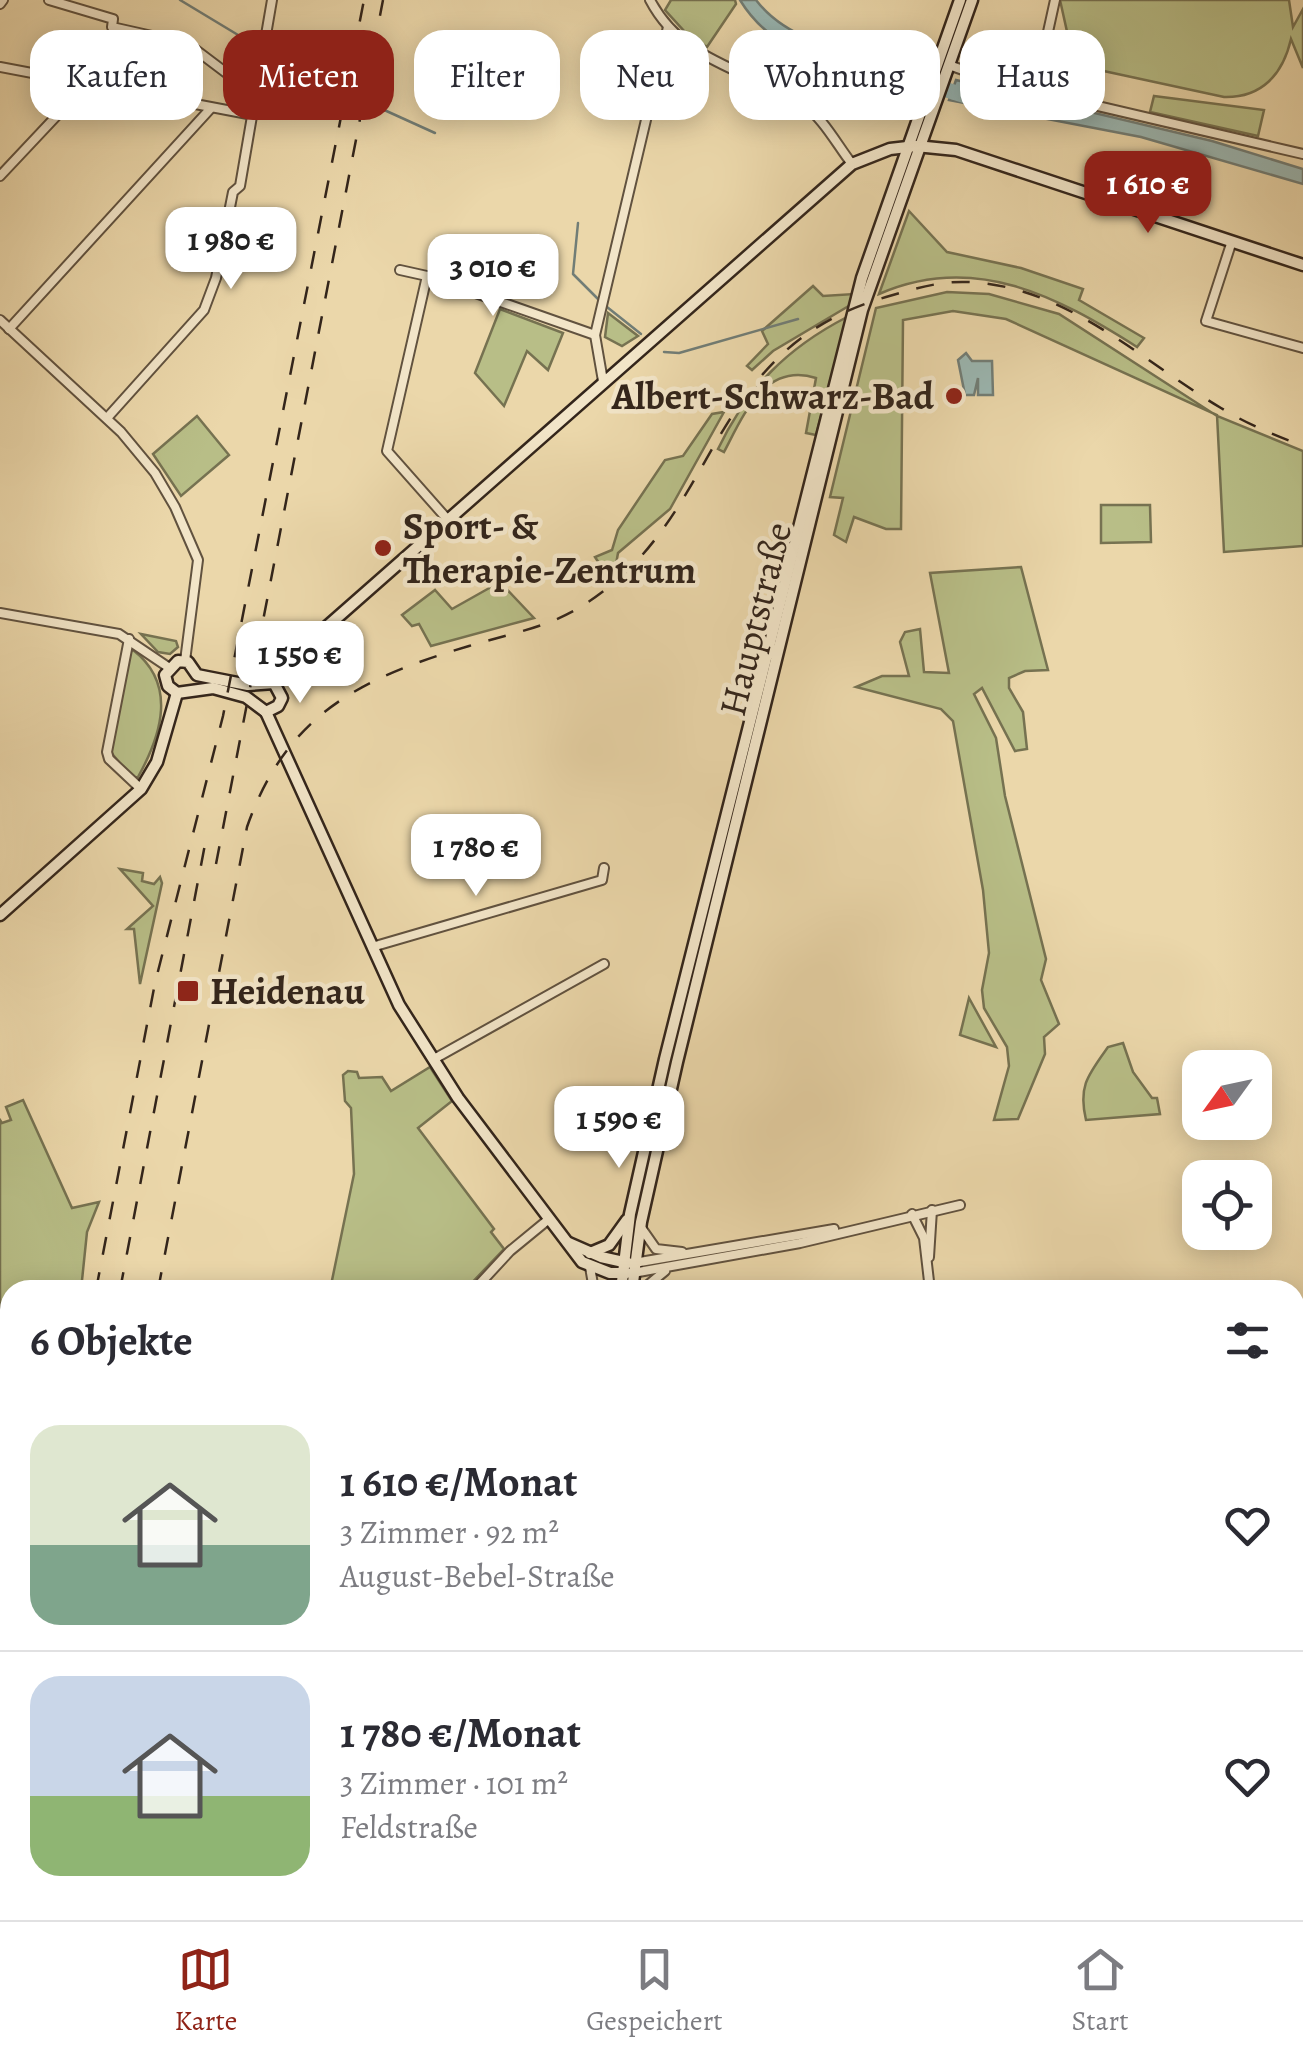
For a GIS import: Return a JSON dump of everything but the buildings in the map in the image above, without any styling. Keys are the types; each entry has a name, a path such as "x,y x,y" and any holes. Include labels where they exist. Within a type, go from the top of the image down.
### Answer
{"main road":[{"name":"Hauptstraße","path":"628,1268 630,1214 700,919 862,278 960,0"},
{"name":"Hauptstraße","path":"628,1268 862,310 972,0"},
{"path":"0,915 141,789 158,762 177,693 196,681 274,683 297,653 852,164 923,145 956,150 1303,265"},
{"path":"177,693 166,682 168,667 185,661 196,681 250,700 266,712 399,1005 434,1059 566,1242 590,1267 628,1268"},
{"path":"266,712 278,706 282,698 274,683"},
{"path":"250,700 254,685"},
{"path":"590,1253 609,1245 630,1214"},
{"path":"566,1242 628,1268"},
{"path":"624,1280 628,1268"},
{"path":"628,1268 630,1280"}],"street":[{"path":"49,0 113,18 112,27 188,44 223,70"},
{"path":"267,30 272,0"},
{"path":"650,0 668,28 704,57 806,106 852,164"},
{"path":"1048,30 1055,0"},
{"path":"604,381 595,336 668,28"},
{"path":"0,67 30,73"},
{"path":"948,70 960,73"},
{"path":"203,106 223,110"},
{"path":"1105,107 1303,154"},
{"path":"9,329 211,108"},
{"path":"0,176 53,120"},
{"path":"107,418 204,310 216,278 233,192 240,186 252,120"},
{"path":"1231,244 1206,322 1303,348"},
{"path":"400,270 595,336"},
{"path":"427,276 387,451 448,520"},
{"path":"0,320 107,418 155,473 195,548 198,573 185,661"},
{"path":"0,613 128,639 168,667"},
{"path":"128,639 107,752 108,760 141,789"},
{"path":"372,947 602,880 604,868"},
{"path":"434,1059 604,964"},
{"path":"628,1268 960,1206"},
{"path":"929,1280 932,1210"},
{"path":"912,1214 928,1261"},
{"path":"483,1280 510,1251 549,1219"},
{"path":"641,1222 656,1249 702,1252"},
{"path":"628,1268 674,1267 800,1244 854,1227"},
{"path":"590,1267 592,1280"},
{"path":"650,1280 674,1267"}],"green space":[{"path":"671,0 735,0 736,4 709,44 709,30 683,30 665,10"},
{"path":"1060,0 1289,0 1293,27 1303,9 1303,68 1291,39 1269,82 1249,93 1224,97 1105,71 1105,30 1067,30"},
{"path":"1154,96 1264,110 1258,136 1150,112"},
{"path":"909,211 947,252 1021,268 1083,289 1079,300 1144,338 1137,347 1046,297 982,279 914,282 879,294"},
{"path":"813,286 823,296 854,294 852,304 773,351 752,370 747,366 768,344 762,331"},
{"path":"947,292 989,294 1059,314 1212,413 1006,319 953,311 903,320 901,529 886,529 854,517 846,542 834,535 843,498 830,497 876,308"},
{"path":"500,309 563,333 548,370 527,351 504,406 475,373"},
{"path":"608,313 638,336 622,346 605,337"},
{"path":"847,317 816,435 806,433 816,378 783,377 758,395 724,452 718,449 742,407 771,372 806,342"},
{"path":"724,412 670,509 618,553 615,570 606,574 595,557 612,550 618,530 665,460 683,456 712,414"},
{"path":"197,416 229,455 181,496 153,454"},
{"path":"1217,416 1303,451 1303,546 1224,552"},
{"path":"1101,505 1150,505 1151,542 1101,543"},
{"path":"1021,567 1048,670 1025,671 1009,678 1009,688 1023,712 1027,749 1015,751 982,688 974,694 996,738 1005,796 1046,959 1041,980 1059,1024 1044,1037 1045,1054 1018,1119 994,1120 1009,1066 1007,1047 984,1008 982,990 989,953 983,890 953,721 941,709 856,687 882,676 909,676 900,642 905,632 920,629 924,672 949,673 930,573"},
{"path":"500,582 534,618 431,646 419,624 412,626 402,615 435,590 452,609"},
{"path":"141,634 176,641 178,647 170,654 158,652"},
{"path":"133,650 156,678 161,710 154,744 138,777 132,778 109,750 129,653"},
{"path":"120,869 143,873 142,881 154,884 160,877 162,883 140,984 134,929 127,929 153,906"},
{"path":"969,998 996,1047 960,1035"},
{"path":"1123,1043 1133,1072 1152,1098 1157,1098 1160,1114 1086,1120 1083,1098 1090,1073 1108,1047"},
{"path":"430,1067 452,1101 418,1128 494,1229 491,1232 504,1249 475,1280 332,1280 354,1174 351,1108 345,1101 343,1075 348,1071 357,1072 359,1078 382,1077 391,1091"},
{"path":"23,1100 72,1208 99,1202 87,1232 82,1280 0,1280 0,1120 11,1120 6,1107"}],"water":[{"path":"740,0 756,0 792,30 766,30"},
{"path":"956,80 960,81 960,102 949,100"},
{"path":"1105,116 1212,141 1303,169 1303,184 1141,137 1053,120 1105,120"},
{"path":"966,353 972,361 992,361 993,395 978,395 978,378 974,395 965,395 958,360"}],"waterway":[{"path":"180,0 230,30"},
{"path":"940,88 960,94"},
{"path":"394,114 435,133"},
{"path":"578,223 573,274 601,302"},
{"path":"607,307 641,334"},
{"path":"664,352 679,353 798,319"}],"railway":[{"path":"98,1280 155,983 223,716 364,0"},
{"path":"216,864 383,0"},
{"path":"160,1280 247,827 263,788 283,756 332,706 361,688 430,658 555,620 582,606 629,569 664,528 746,395 781,356 826,322 886,297 926,286 967,282 1003,286 1070,311 1231,414 1303,446"},
{"path":"122,1280 206,839"}],"place":[{"name":"Albert-Schwarz-Bad","path":"954,396"},
{"name":"Sport- & Therapie-Zentrum","path":"383,548"},
{"name":"Heidenau","path":"188,991"}]}
